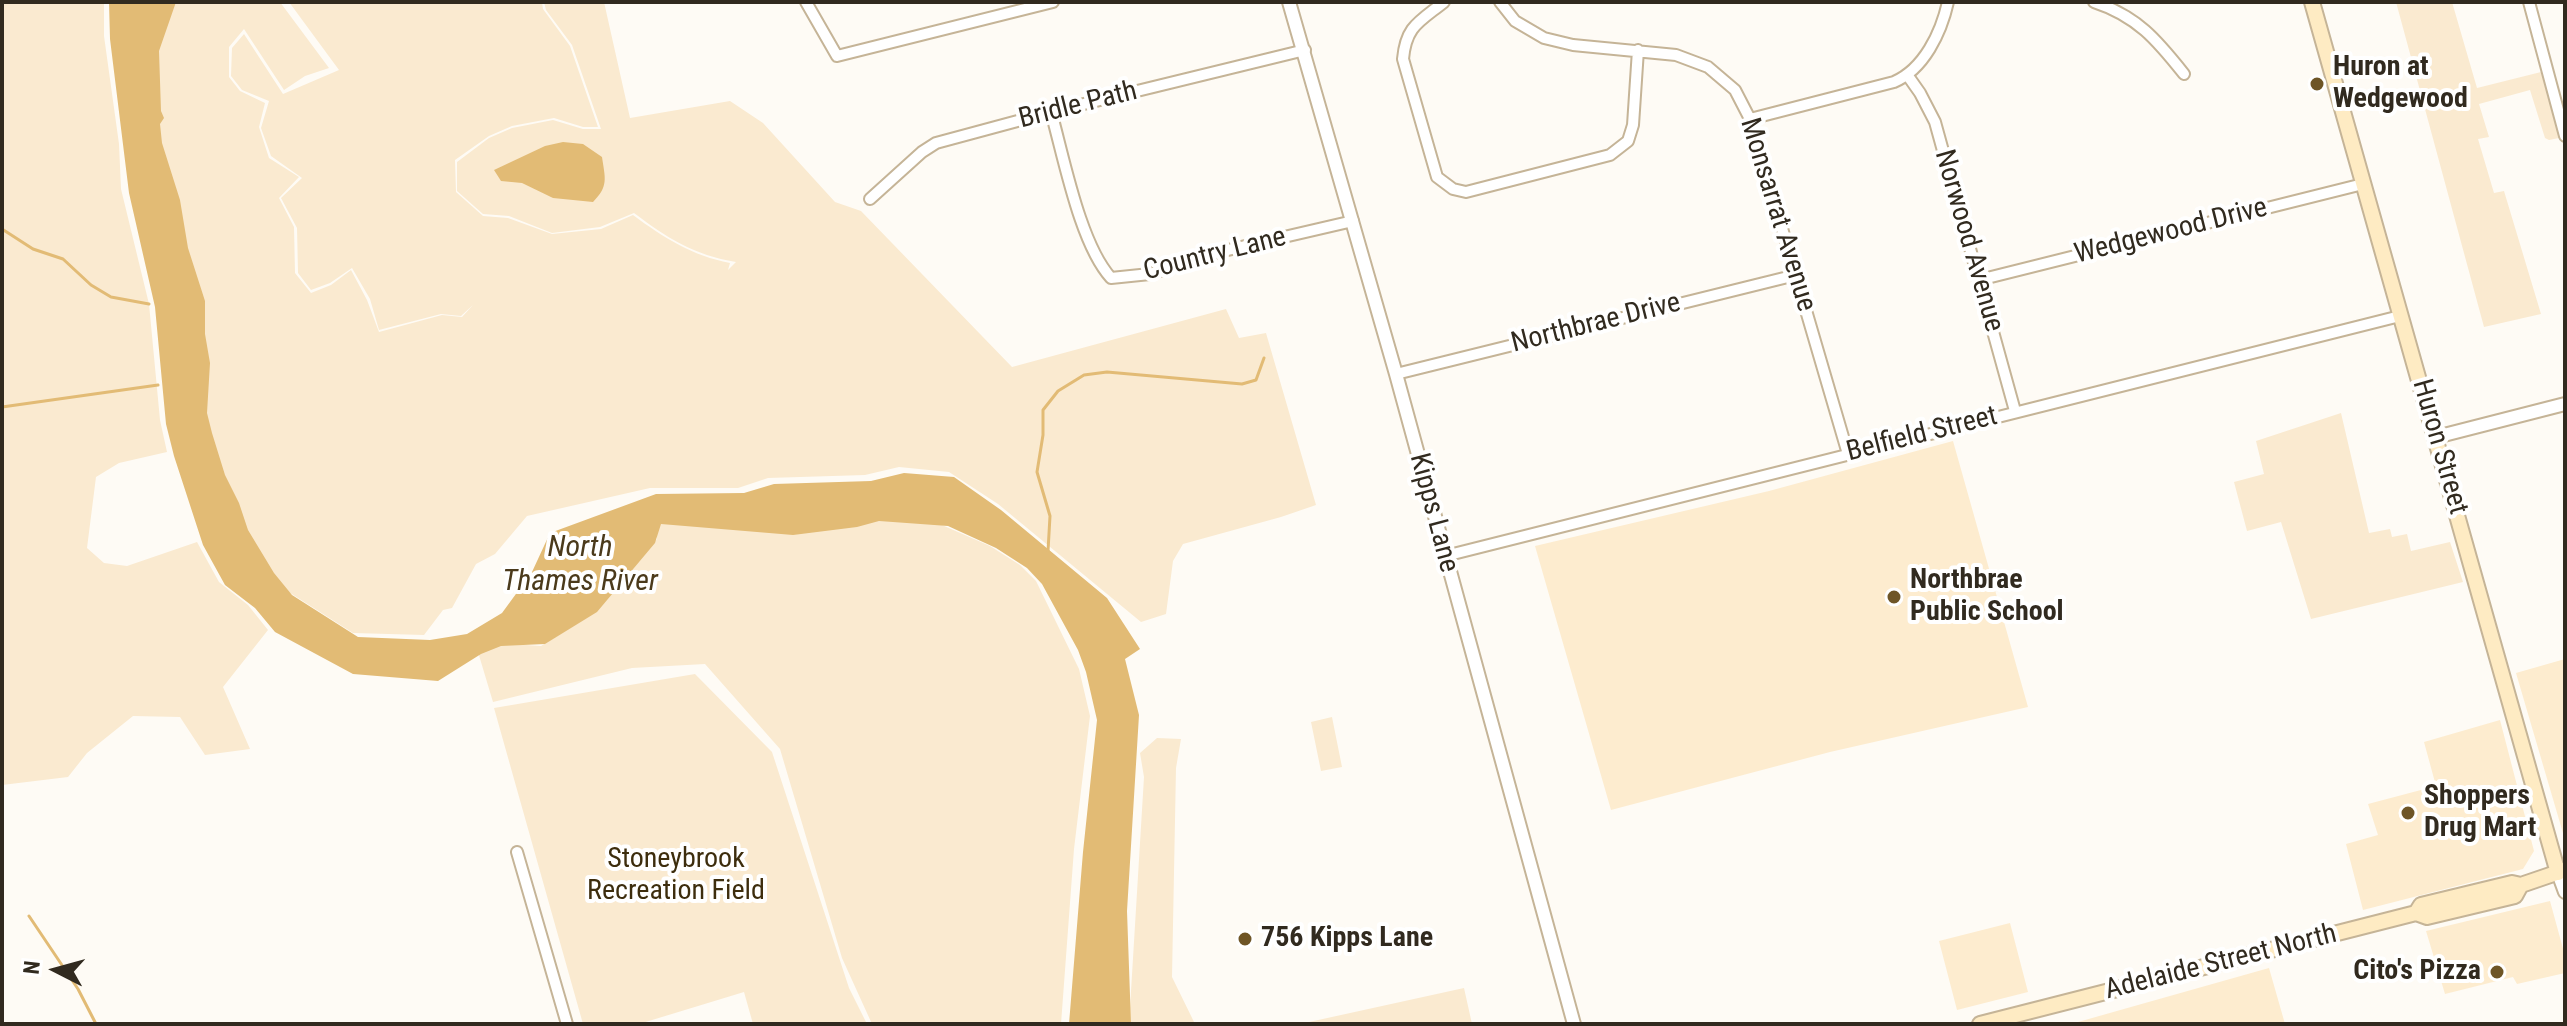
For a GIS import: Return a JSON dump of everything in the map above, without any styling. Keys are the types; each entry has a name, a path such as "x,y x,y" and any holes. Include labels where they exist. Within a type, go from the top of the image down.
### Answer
{"main road":[{"name":"Huron Street","path":"2312,2 2549,839 2562,871"},
{"path":"2549,839 2565,848"},
{"name":"Adelaide Street North","path":"1980,1024 2416,913 2421,905 2512,883 2521,885 2562,871"}],"street":[{"path":"806,2 837,56 1053,2"},
{"name":"Kipps Lane","path":"1289,2 1528,847 1574,1024"},
{"path":"1444,2 1417,23 1405,40 1403,59 1437,177 1453,189 1466,192 1610,155 1628,141 1633,125 1638,50"},
{"name":"Monsarrat Avenue","path":"1500,2 1515,21 1544,38 1573,45 1676,55 1708,67 1735,90 1750,119 1848,454"},
{"path":"1750,119 1908,76 1934,42 1948,2"},
{"path":"2094,2 2136,21 2160,43 2184,74"},
{"path":"2529,2 2565,136"},
{"name":"Bridle Path","path":"870,199 931,145 1051,112 1305,50"},
{"name":"Norwood Avenue","path":"1908,76 1935,122 2015,411"},
{"name":"Country Lane","path":"1051,112 1090,243 1101,266 1111,278 1150,274 1215,253 1353,221"},
{"name":"Wedgewood Drive","path":"1979,280 2363,184"},
{"name":"Northbrae Drive","path":"1396,374 1796,275"},
{"name":"Belfield Street","path":"1445,556 2400,316"},
{"path":"2436,437 2565,404"},
{"path":"517,852 567,1024"},
{"name":"Huron Street","path":"2562,871 2565,892"}],"shaded area":[{"path":"1953,441 2028,707 1830,752 1611,810 1535,546 1769,491"},
{"path":"2565,659 2565,840 2516,673"},
{"path":"2500,720 2534,851 2523,869 2363,910 2346,844 2378,835 2368,804 2436,786 2424,742"},
{"path":"2550,901 2565,956 2565,973 2517,984 2513,977 2445,994 2426,931"},
{"path":"2010,923 2028,992 1957,1010 1939,941"},
{"path":"2269,968 2285,1024 2071,1024 2138,1005"}],"green space":[{"path":"2,2 104,2 104,36 119,144 121,189 149,304 160,420 167,452 119,463 96,477 87,548 104,563 127,566 197,542 219,582 248,605 268,630 223,687 250,749 205,755 180,717 133,716 87,753 68,777 2,785"},
{"path":"170,2 280,2 329,68 305,76 284,90 244,29 229,47 229,77 240,91 265,103 259,127 269,158 299,177 279,198 294,227 295,273 311,293 331,285 351,270 379,332 442,315 462,317 473,305 461,316 441,314 379,330 370,299 352,268 330,283 311,290 298,273 297,228 281,198 302,178 271,156 261,128 269,101 242,90 231,76 232,48 244,34 283,94 339,70 289,2 542,2 543,9 570,46 598,127 583,127 554,118 512,126 489,136 455,160 456,192 483,216 508,218 552,234 601,229 633,215 679,245 704,256 730,263 728,270 736,262 707,255 682,244 634,213 600,227 552,233 509,216 483,214 457,191 457,162 489,138 512,128 553,120 583,129 601,129 572,45 546,10 544,2 604,2 630,118 730,101 763,123 835,202 861,211 1012,367 1226,309 1239,338 1266,333 1316,505 1183,544 1173,561 1166,614 1141,622 998,504 949,472 899,467 865,475 768,478 738,488 650,488 527,516 495,554 476,564 452,608 443,610 424,635 353,633 287,591 269,569 243,526 207,430 185,244 157,139 155,48"},
{"path":"2396,2 2452,2 2477,88 2541,72 2559,138 2545,138 2530,90 2479,104 2489,137 2478,139 2494,193 2504,191 2541,314 2484,327"},
{"path":"2341,413 2369,533 2390,529 2392,537 2407,534 2411,551 2450,542 2463,582 2311,619 2281,522 2247,531 2234,482 2264,474 2256,441"},
{"path":"875,518 942,525 990,546 1020,565 1036,581 1079,669 1090,716 1074,849 1061,1024 872,1024 842,958 780,749 705,664 632,668 493,702 478,652 497,643 541,646 594,613 657,539 656,521"},
{"name":"Stoneybrook Recreation Field","path":"695,674 772,752 849,988 867,1024 753,1024 744,992 639,1024 583,1024 494,708"},
{"path":"1332,717 1342,767 1321,771 1311,722"},
{"path":"1157,738 1181,739 1176,768 1172,977 1195,1024 1129,1024 1144,777 1140,753"},
{"path":"1464,988 1472,1024 1300,1024"}],"water":[{"name":"North Thames River","path":"109,2 176,2 159,51 161,111 164,118 160,124 162,143 180,200 188,248 205,301 205,334 210,363 207,413 225,475 248,530 274,573 292,595 358,637 430,640 467,634 502,613 532,572 550,533 656,494 744,493 774,484 871,481 904,473 954,477 1001,510 1107,598 1140,649 1125,659 1139,715 1127,911 1131,1024 1069,1024 1097,720 1078,650 1042,584 1027,568 996,548 948,526 879,521 793,535 661,524 655,543 597,612 545,644 501,646 481,654 438,681 353,674 275,632 255,608 225,585 203,545 166,424 155,307 129,193 110,39"},
{"path":"563,142 583,144 602,157 604,186 593,202 553,198 522,183 501,181 494,170 545,146"}],"waterway":[{"path":"2,229 33,249 63,259 91,285 111,297 149,304"},
{"path":"1048,551 1050,516 1037,472 1043,435 1043,410 1058,391 1084,375 1107,372 1242,384 1256,380 1264,358"},
{"path":"2,407 158,385"},
{"path":"29,916 78,989 96,1024"}],"place":[{"name":"Huron at Wedgewood","path":"2317,84"},
{"name":"Northbrae Public School","path":"1894,597"},
{"name":"Shoppers Drug Mart","path":"2408,813"},
{"name":"756 Kipps Lane","path":"1245,939"},
{"name":"Cito's Pizza","path":"2497,972"}]}
